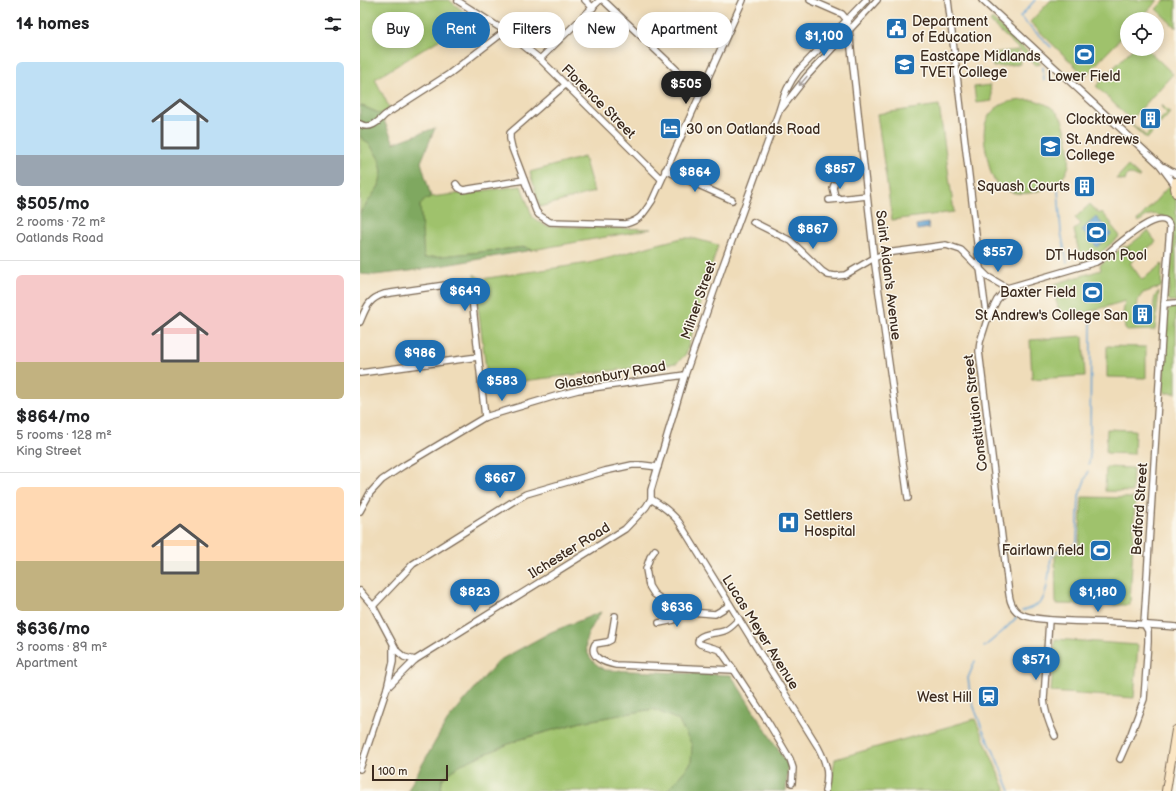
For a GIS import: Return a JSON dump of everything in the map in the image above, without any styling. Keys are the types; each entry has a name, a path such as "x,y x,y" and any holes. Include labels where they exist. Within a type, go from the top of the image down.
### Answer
{"main road":[{"path":"1166,791 1174,757 1176,730"}],"street":[{"path":"585,0 593,8"},
{"path":"540,59 602,0 701,93"},
{"path":"810,0 842,14 847,20"},
{"name":"Milner Street","path":"651,499 651,490 685,375 779,112 784,94 792,78 866,0"},
{"name":"Milner Street","path":"779,112 807,76 876,0"},
{"name":"Constitution Street","path":"948,0 987,320 980,342 979,351 1008,591 1011,604 1015,610 1029,617 1049,620"},
{"path":"982,0 1160,165 1176,186"},
{"name":"Florence Street","path":"458,1 498,27"},
{"path":"565,85 510,133 510,139 536,211 539,215 550,222 625,224 635,221 642,216 652,201 701,93 740,1"},
{"name":"Saint Aidan's Avenue","path":"847,20 874,258 908,498"},
{"path":"360,124 369,126 378,122 385,115 449,74 498,36"},
{"name":"Florence Street","path":"526,48 540,59 661,179"},
{"path":"1160,165 1176,174"},
{"path":"665,170 732,200"},
{"path":"456,184 463,190 524,180"},
{"path":"834,185 833,188 835,196 840,199"},
{"path":"829,200 867,196"},
{"name":"Bedford Street","path":"1007,288 1096,262 1139,228 1156,220 1162,219 1169,223 1170,227 1144,624 1148,631 1144,699 1120,759"},
{"path":"753,222 791,241 828,275 845,275 874,258 886,253 946,245 961,250 988,277 1007,288 997,300 987,320"},
{"path":"360,322 365,309 374,297 384,294 459,283 468,286 472,298 485,416"},
{"path":"1164,304 1176,303"},
{"path":"360,374 478,357"},
{"name":"Glastonbury Road","path":"360,511 370,493 382,480 485,416 578,390 685,375"},
{"path":"373,606 413,564 526,494 605,471 642,465 658,467"},
{"name":"Lucas Meyer Avenue","path":"651,499 664,506 679,522 824,757 827,766 825,791"},
{"name":"Ilchester Road","path":"360,770 387,688 415,660 625,529 640,515 651,499"},
{"path":"655,550 647,562 646,569 649,586 654,594 678,611 715,614 730,605"},
{"path":"360,591 373,606 393,647 400,655 415,660"},
{"path":"659,623 674,620 678,611"},
{"path":"615,616 611,640 595,644 593,646 594,656 598,658 616,665 734,670"},
{"path":"739,619 727,630 702,635 697,640 700,644 720,650 734,670 790,759 793,768 792,783"},
{"path":"1054,736 1045,709 1044,699 1049,620 1144,624 1176,627"},
{"path":"387,688 393,662 393,647"}],"green space":[{"path":"360,0 449,0 464,12 432,12 432,44 375,79 390,109 381,114 360,105"},
{"name":"Lower Field","path":"1051,0 1158,0 1147,12 1120,12 1120,39 1085,76 1030,22"},
{"path":"1165,0 1176,0 1176,28 1164,17 1164,12 1159,12 1156,9"},
{"path":"992,19 1041,64 1036,65 990,22"},
{"path":"1018,50 1020,64 993,67 991,53"},
{"path":"1125,56 1154,56 1173,74 1131,120 1096,86"},
{"path":"990,85 992,101 976,103 974,87"},
{"path":"1021,100 1034,100 1051,107 1062,119 1067,139 1069,165 1063,177 1057,183 1032,193 1014,193 998,185 994,180 986,149 984,134 986,121 994,110 1005,103"},
{"path":"360,105 381,114 394,143 435,128 421,162 431,197 424,200 420,205 424,258 526,247 532,250 410,271 374,275 360,274 360,213 379,186 382,171 379,159 371,146 360,136"},
{"path":"939,105 954,212 892,220 877,114"},
{"path":"1162,105 1170,113 1160,124 1156,121 1158,118 1160,120 1167,113 1161,107"},
{"path":"1154,122 1158,126 1147,139 1130,124 1131,123 1146,136 1153,128 1151,126"},
{"path":"360,136 371,146 379,159 382,171 379,186 360,213"},
{"path":"584,157 594,192 540,207 530,172"},
{"path":"1128,166 1140,177 1139,178 1130,174 1127,175 1125,181 1116,179"},
{"path":"521,186 533,218 546,226 651,229 532,250 526,247 424,258 420,205 424,200 431,197"},
{"path":"1169,186 1171,193 1176,199 1176,301 1170,301 1168,299 1173,226 1172,221 1168,217 1155,215 1148,216 1139,222 1138,220"},
{"name":"DT Hudson Pool","path":"1090,204 1099,214 1102,212 1120,236 1098,255 1083,261 1080,257 1074,230 1081,224 1075,218"},
{"path":"1148,231 1156,242 1135,258 1127,247"},
{"path":"682,238 692,238 718,245 686,354 677,363 488,385 474,274 481,279 589,263"},
{"path":"1125,246 1135,259 1130,263 1142,280 1162,264 1161,287 1143,293 1137,301 1138,313 1136,314 1135,324 1149,325 1149,317 1154,317 1154,299 1159,291 1155,330 1127,331 1125,329 1123,313 1125,301 1062,320 1051,285 1101,270 1100,265"},
{"path":"1176,306 1176,393 1165,393 1163,389 1167,311"},
{"path":"1083,336 1085,376 1032,379 1030,340"},
{"path":"1107,346 1146,347 1146,378 1107,377"},
{"path":"1107,429 1135,430 1134,454 1106,453"},
{"path":"1106,467 1133,468 1132,492 1105,491"},
{"name":"Fairlawn field","path":"1082,497 1135,498 1130,605 1056,604 1055,556 1079,544"},
{"path":"601,612 589,633 586,640 586,645 588,654 594,662 605,670 731,675 788,765 786,791 667,791 691,763 692,745 678,720 653,709 581,722 518,740 461,764 442,779 441,791 408,791 447,721 498,661 551,632"},
{"path":"1055,639 1138,645 1134,698 1051,692"},
{"path":"653,709 678,720 693,745 691,763 667,791 441,791 442,779 461,764 518,740 581,722"},
{"path":"975,719 1006,791 830,791 835,759"}],"water":[{"path":"1096,217 1111,234 1097,247 1082,230"},
{"path":"928,223 929,228 917,230 916,225"}],"waterway":[{"path":"1035,0 1020,17 1051,47"},
{"path":"1043,67 1044,81"},
{"path":"1058,188 1061,232 1067,262"},
{"path":"1089,464 1091,316"},
{"path":"1022,611 1036,606 1043,599 1051,558 1055,552 1076,544 1079,496 1088,472"},
{"path":"984,647 1017,617"},
{"path":"975,661 968,678 971,699 983,731 993,750 1010,791"}],"place":[{"name":"Department of Education","path":"897,29"},
{"name":"Lower Field","path":"1084,54"},
{"name":"Eastcape Midlands TVET College","path":"905,64"},
{"name":"Clocktower","path":"1151,119"},
{"name":"30 on Oatlands Road","path":"671,129"},
{"name":"St. Andrews College","path":"1050,147"},
{"name":"Squash Courts","path":"1085,186"},
{"name":"DT Hudson Pool","path":"1096,233"},
{"name":"Baxter Field","path":"1092,292"},
{"name":"St Andrew's College San","path":"1143,315"},
{"name":"Settlers Hospital","path":"788,523"},
{"name":"Fairlawn field","path":"1100,550"},
{"name":"West Hill","path":"988,697"}]}
